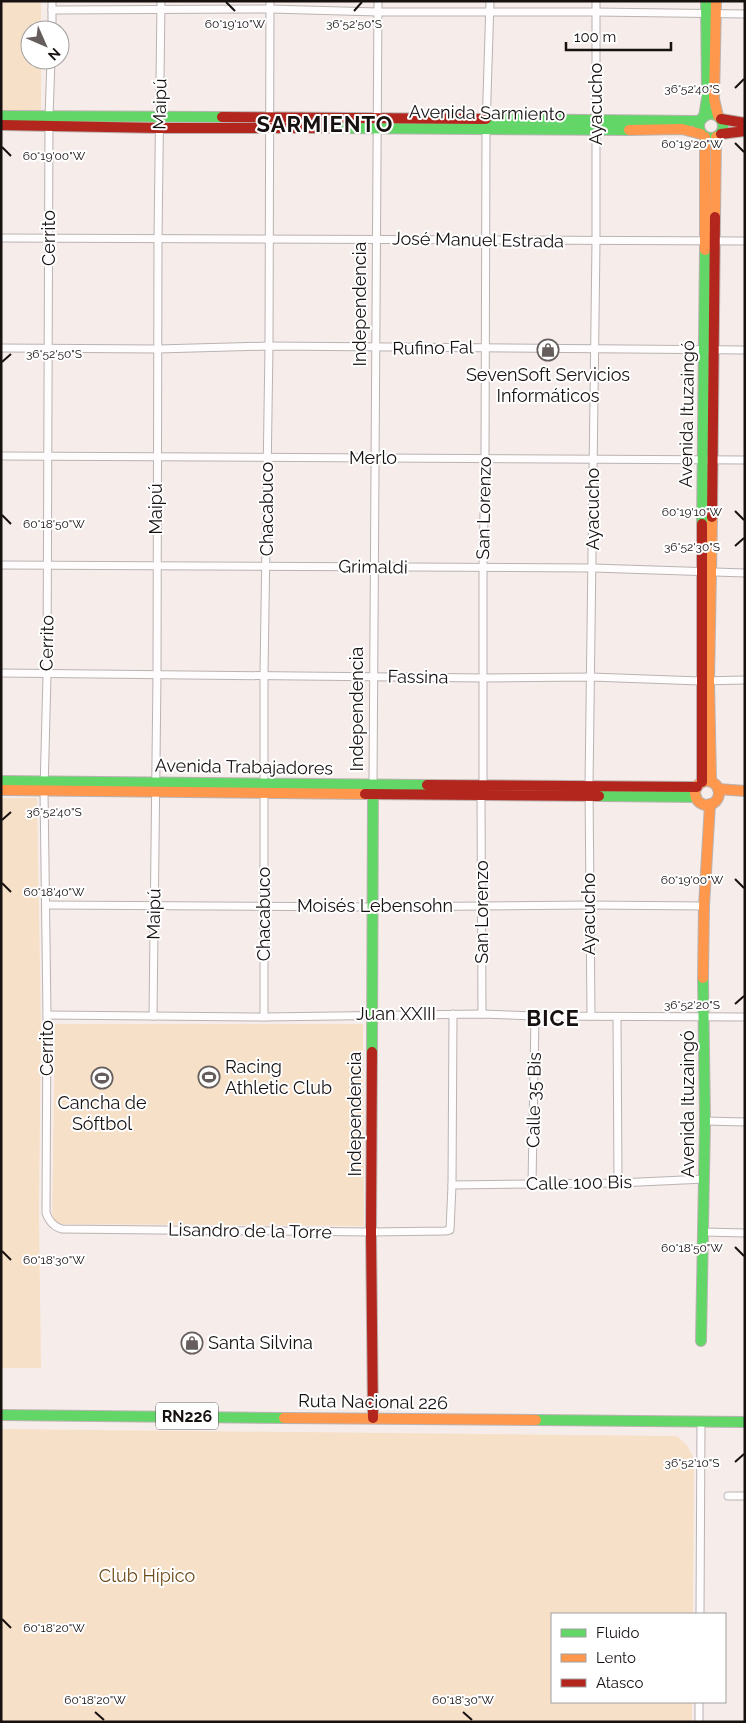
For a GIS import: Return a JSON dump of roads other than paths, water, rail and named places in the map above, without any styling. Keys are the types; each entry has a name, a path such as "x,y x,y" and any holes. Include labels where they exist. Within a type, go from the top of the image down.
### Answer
{"main road":[{"path":"706,1 711,14 714,99 723,127 719,136"},
{"path":"716,1 711,14 707,98 699,128 703,135 712,138 745,131"},
{"path":"702,119 711,114 719,118 745,122"},
{"name":"Avenida Sarmiento","path":"1,116 159,128 270,122"},
{"name":"Avenida Sarmiento","path":"1,125 160,116 270,122 596,125 682,129 703,135"},
{"name":"Avenida Sarmiento","path":"596,125 685,122 702,119"},
{"name":"Avenida Ituzaingó","path":"701,1341 706,1121 703,1018 707,836 704,681 710,241 703,135"},
{"name":"Avenida Ituzaingó","path":"710,241 719,136"},
{"name":"Avenida Trabajadores","path":"1,781 44,786"},
{"name":"Avenida Trabajadores","path":"1,790 44,786 745,792"},
{"name":"Independencia","path":"373,790 371,1232 373,1418"},
{"name":"Ruta Nacional 226","path":"1,1415 745,1422"}],"street":[{"path":"52,1 52,20"},
{"name":"Maipú","path":"153,1016 161,1"},
{"name":"Independencia","path":"373,790 378,1"},
{"name":"San Lorenzo","path":"482,1014 483,569 490,1"},
{"name":"Ayacucho","path":"590,1016 589,791 596,242 596,1"},
{"path":"52,10 161,10 270,5 378,12 745,14"},
{"name":"Chacabuco","path":"264,1016 264,675 270,346 270,5"},
{"name":"Cerrito","path":"51,70 48,567 44,786 47,1015 46,1213 52,1224"},
{"name":"José Manuel Estrada","path":"1,238 269,238 596,242 745,241"},
{"name":"Rufino Fal","path":"1,348 158,349 270,346 745,350"},
{"name":"Merlo","path":"1,456 268,459 745,460"},
{"name":"Grimaldi","path":"1,565 48,567 593,568 745,572"},
{"name":"Fassina","path":"1,673 157,676 591,677 704,681 745,680"},
{"name":"Moisés Lebensohn","path":"46,906 704,906"},
{"path":"452,1185 453,1014"},
{"name":"Juan XXIII","path":"47,1015 482,1014 745,1017"},
{"name":"Calle 35 Bis","path":"532,1184 535,1016"},
{"path":"617,1017 618,1183"},
{"path":"706,1121 745,1122"},
{"name":"Calle 100 Bis","path":"452,1185 618,1183 705,1179"},
{"name":"Lisandro de la Torre","path":"52,1224 62,1229 445,1231 450,1230 452,1185"},
{"path":"704,1232 745,1233"},
{"path":"700,1422 700,1613"},
{"path":"728,1496 745,1496"},
{"path":"699,1703 699,1722"}],"place":[{"name":"SevenSoft Servicios Informáticos","path":"548,350"},
{"name":"Racing Athletic Club","path":"209,1077"},
{"name":"Cancha de Sóftbol","path":"102,1078"},
{"name":"Santa Silvina","path":"192,1343"}],"district":[{"name":"SARMIENTO","path":"325,124"},
{"name":"BICE","path":"553,1018"}],"park label":[{"name":"Club Hípico","path":"147,1576"}]}
